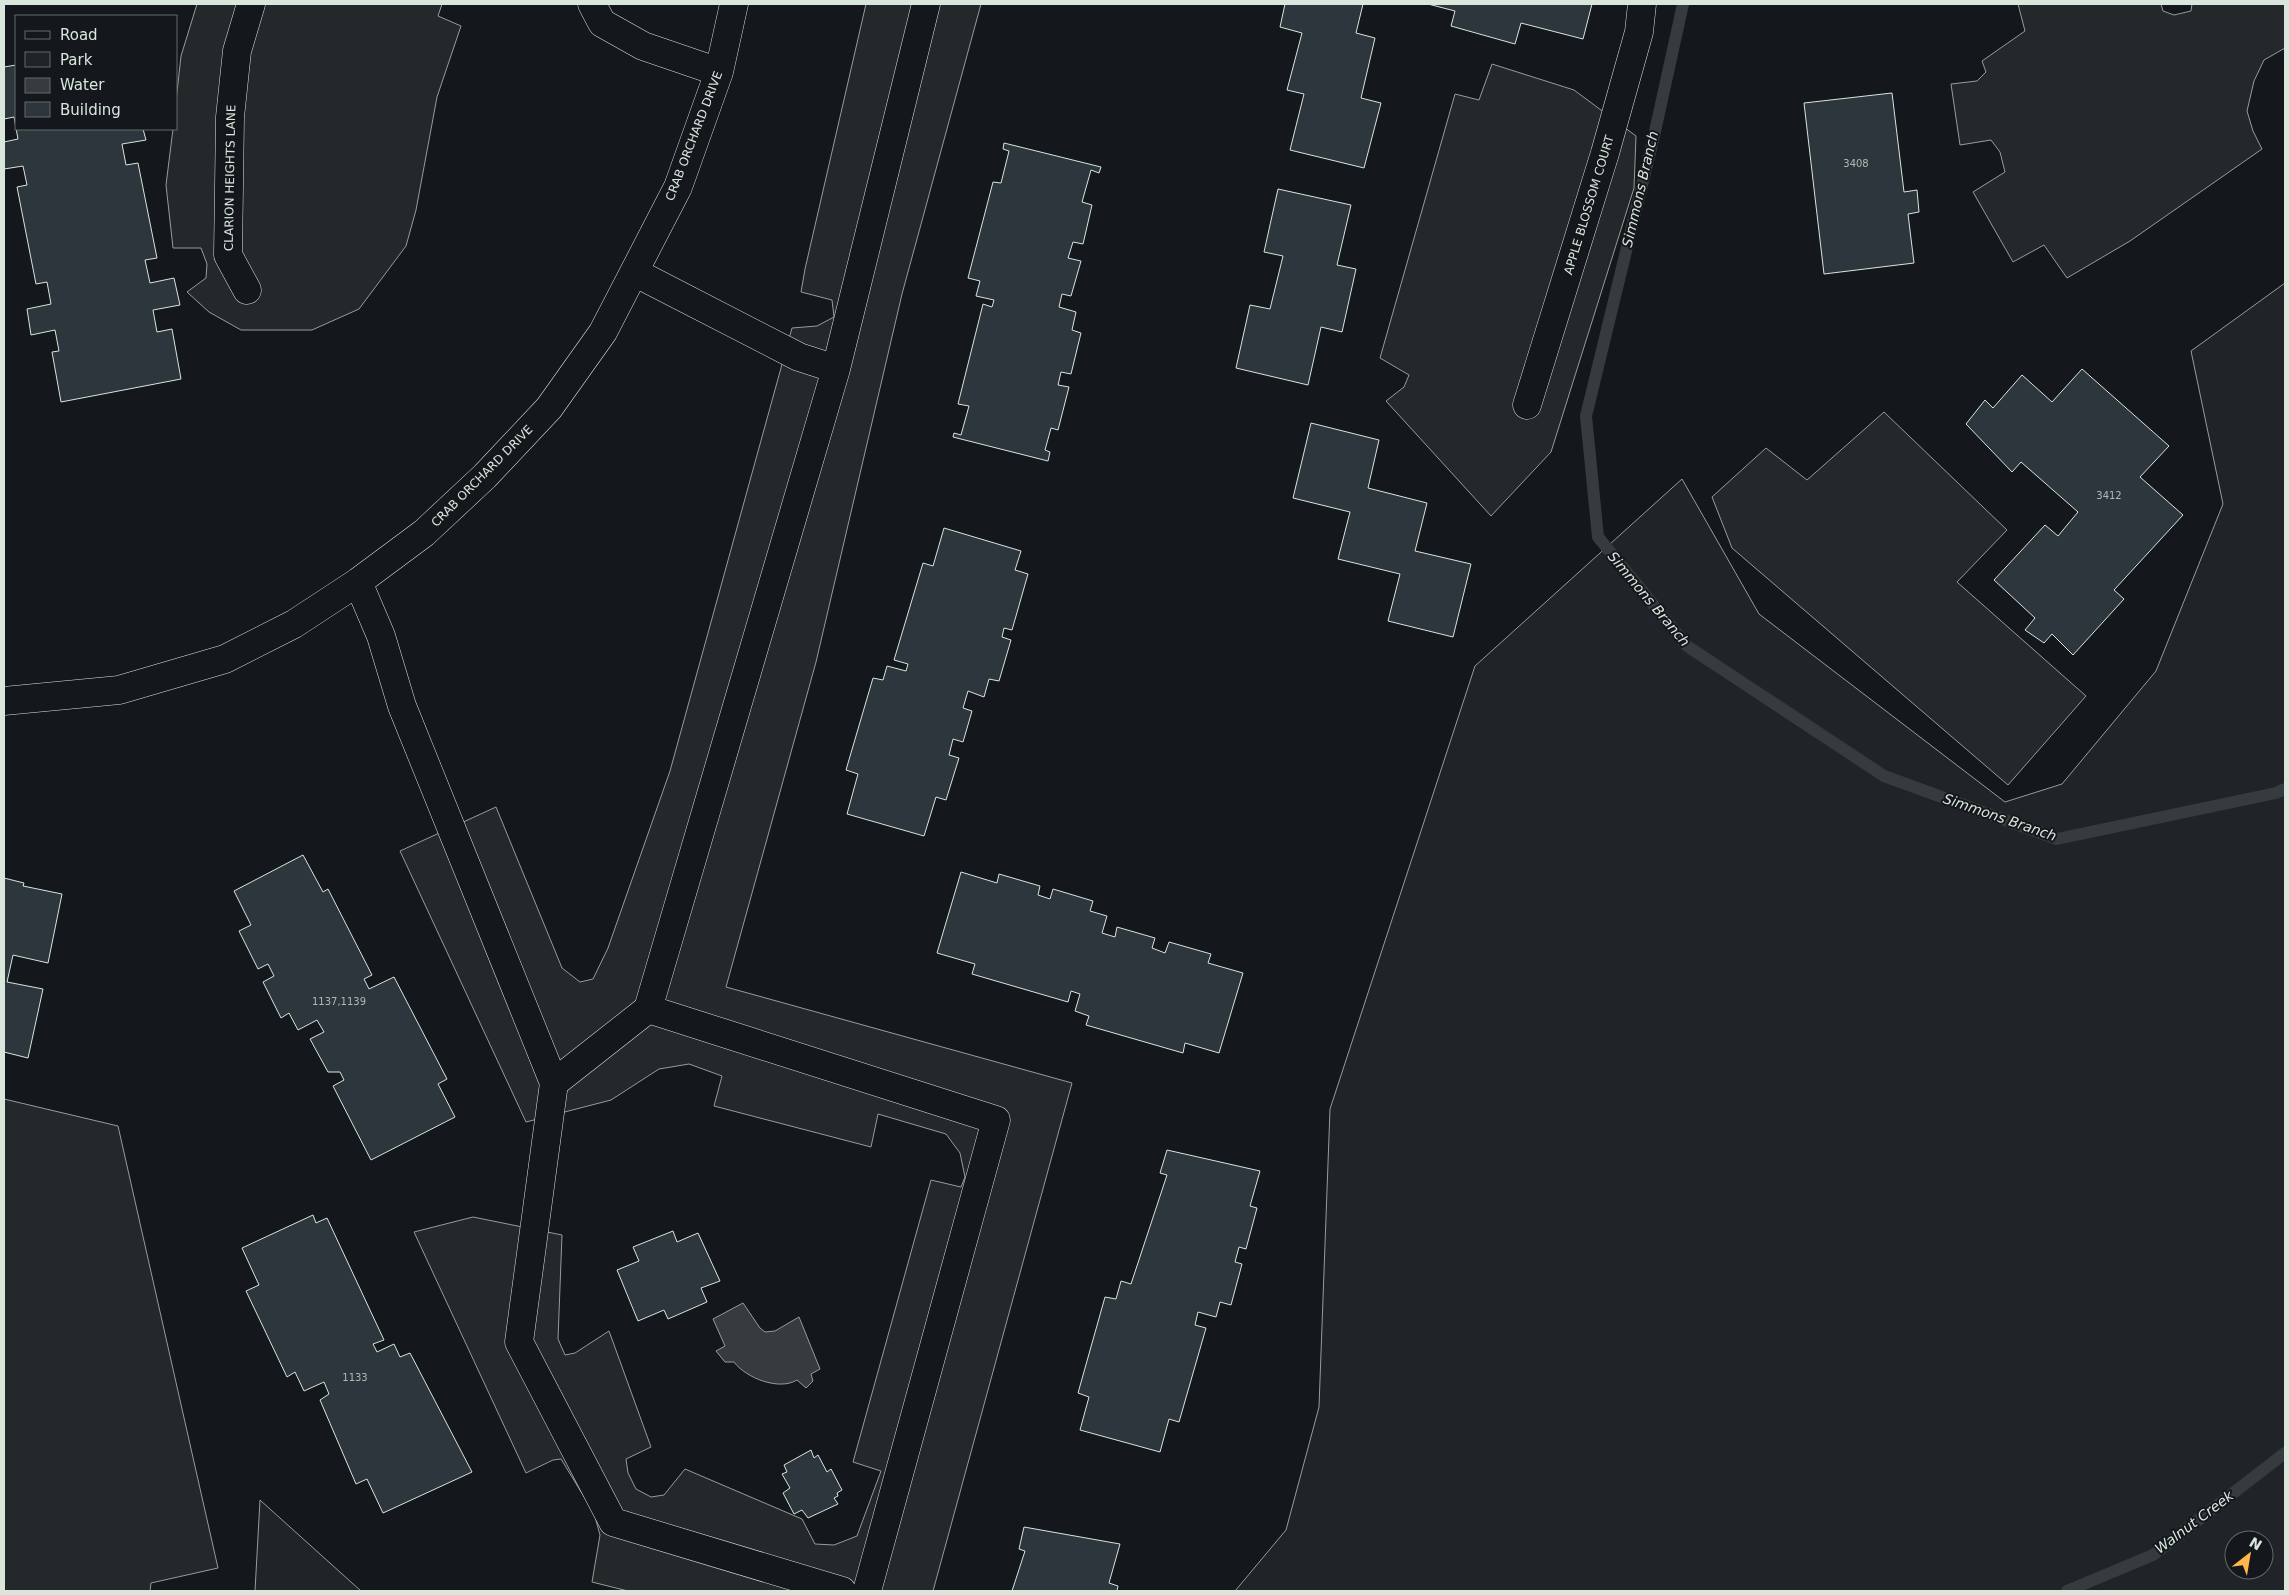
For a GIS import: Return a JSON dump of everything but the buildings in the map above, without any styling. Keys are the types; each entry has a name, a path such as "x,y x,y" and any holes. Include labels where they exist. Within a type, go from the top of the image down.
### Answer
{"street":[{"name":"CLARION HEIGHTS LANE","path":"246,290 228,255 230,117 238,51 251,4"},
{"path":"592,4 602,23 643,46 719,72"},
{"name":"CRAB ORCHARD DRIVE","path":"4,701 119,690 225,659 294,624 358,582 424,533 485,476 549,408 603,332 678,187 719,72 734,4"},
{"path":"554,1083 648,1009 836,369 926,4"},
{"name":"APPLE BLOSSOM COURT","path":"1527,405 1605,153 1640,32 1642,4"},
{"path":"634,272 799,358 836,369"},
{"path":"358,582 381,636 402,706 554,1083 520,1342 613,1522 842,1591"},
{"path":"648,1009 996,1120 867,1591"}],"green space":[{"path":"2285,283 2285,1591 1235,1591 1286,1530 1319,1407 1330,1109 1475,666 1682,479 1759,614 2005,802 2062,784 2156,671 2223,504 2191,351"},
{"path":"260,1500 361,1591 255,1591"}],"shaded area":[{"path":"197,4 442,4 438,16 461,26 437,97 416,210 406,246 359,309 312,330 241,330 209,312 187,292 206,278 207,264 201,248 173,248 166,185 173,130 178,130 178,83 181,56"},
{"path":"866,4 981,4 902,294 816,662 726,987 1072,1083 933,1591 628,1591 592,1582 600,1535 594,1513 561,1459 553,1460 526,1473 414,1232 473,1217 562,1235 558,1339 565,1355 575,1353 609,1331 651,1447 626,1459 628,1473 636,1489 651,1497 664,1495 685,1469 802,1519 815,1544 834,1545 857,1536 881,1471 853,1462 931,1180 961,1187 965,1177 960,1153 946,1134 878,1114 871,1147 714,1106 722,1076 689,1064 659,1069 611,1100 526,1122 400,851 496,807 562,968 580,982 593,979 608,948 670,771 792,328 817,326 834,317 832,300 801,292"},
{"path":"2018,4 2161,4 2163,11 2174,15 2191,11 2192,4 2285,4 2285,48 2264,60 2254,81 2247,111 2253,131 2262,149 2130,241 2067,278 2044,245 2013,262 1973,192 2005,172 2000,152 1991,140 1960,145 1951,84 1977,81 1986,72 1982,61 2025,31"},
{"path":"1492,64 1574,90 1636,136 1634,188 1551,452 1491,516 1386,401 1404,387 1409,375 1380,358 1455,94 1479,100"},
{"path":"1884,412 2007,530 1957,582 2086,696 2008,785 1732,548 1712,497 1766,448 1807,480"},
{"path":"4,1099 118,1126 218,1568 151,1583 150,1591 4,1591"}],"water":[{"path":"743,1303 760,1328 765,1332 775,1331 799,1317 820,1369 811,1374 813,1381 806,1388 797,1380 781,1384 754,1378 739,1368 734,1362 725,1362 716,1351 725,1346 713,1319"}],"waterway":[{"name":"Simmons Branch","path":"1683,4 1654,136 1586,416 1598,537 1687,646 1884,776 2057,839 2276,793 2285,789"},
{"name":"Walnut Creek","path":"2067,1591 2153,1555 2285,1453"}]}
